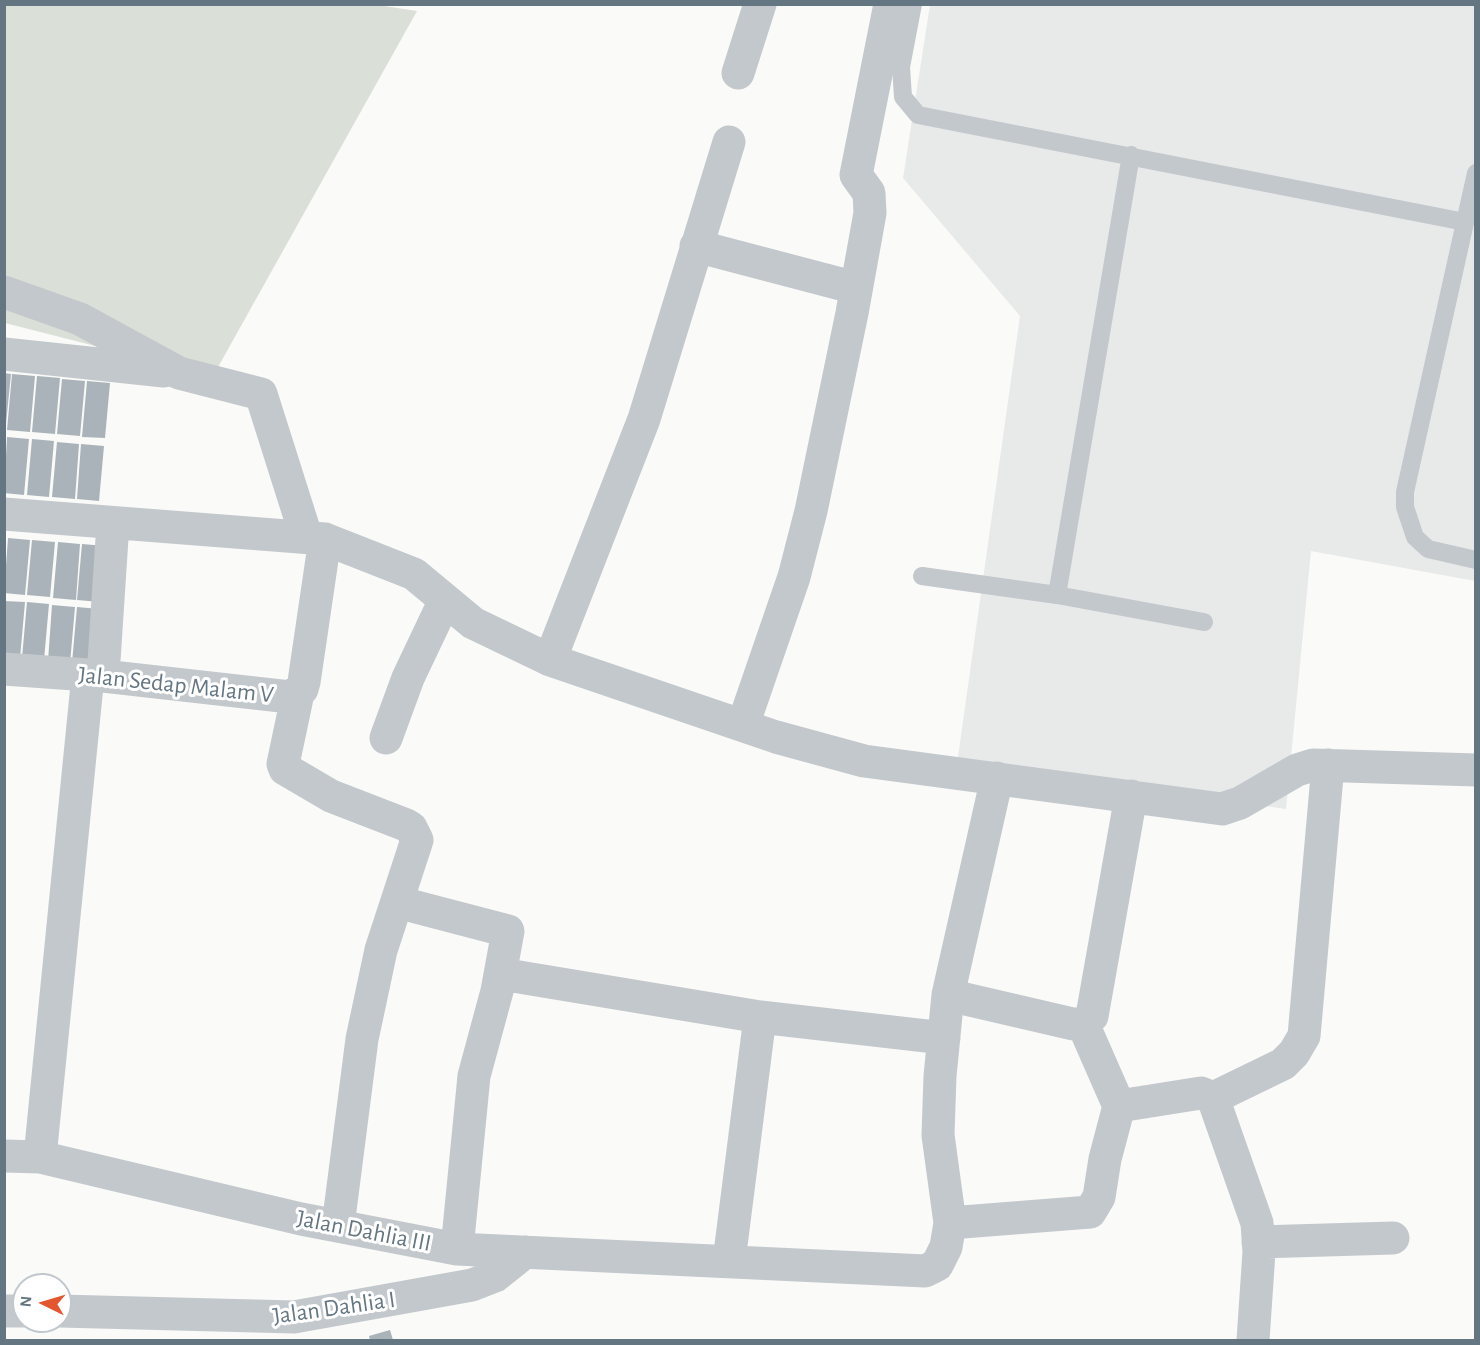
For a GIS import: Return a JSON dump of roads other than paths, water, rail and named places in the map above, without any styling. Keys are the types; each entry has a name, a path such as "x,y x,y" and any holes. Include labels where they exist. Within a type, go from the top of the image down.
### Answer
{"street":[{"path":"738,73 760,4"},
{"path":"743,725 794,578 811,511 870,213 869,193 856,174 890,4"},
{"path":"550,660 644,419 729,142"},
{"path":"696,246 856,288"},
{"path":"4,292 80,319 179,373"},
{"path":"4,354 179,373 261,394 315,537"},
{"path":"4,514 315,537 414,574 473,623 550,660 842,757 1222,809 1240,803 1297,770 1313,765 1476,770"},
{"path":"40,1157 113,523"},
{"name":"Jalan Sedap Malam V","path":"4,669 95,675 290,697 298,693 304,682 315,537"},
{"path":"386,738 408,678 445,600"},
{"path":"298,693 283,764 285,769 331,796 406,825 414,832 417,840 381,950 362,1039 338,1226"},
{"path":"1213,1098 1283,1064 1294,1053 1305,1036 1328,765"},
{"path":"997,778 948,995 938,1135 950,1222 1090,1212 1099,1197 1105,1159 1119,1106 1083,1023"},
{"path":"948,995 1073,1024 1083,1023 1092,1016 1131,796"},
{"path":"397,902 508,931 501,974 474,1076 457,1249"},
{"path":"501,974 759,1017 944,1038"},
{"path":"729,1261 759,1017"},
{"path":"1119,1106 1201,1093 1213,1098 1257,1223 1253,1341"},
{"name":"Jalan Dahlia III","path":"4,1156 40,1157 338,1226 457,1249 925,1270 937,1265 946,1246 950,1222"},
{"path":"1258,1242 1393,1238"},
{"name":"Jalan Dahlia I","path":"72,1311 294,1317 472,1285 495,1276 525,1252"}],"lane":[{"path":"913,4 901,67 903,97 918,115 1465,222"},
{"path":"1057,595 1131,155"},
{"path":"1476,173 1405,492 1405,507 1415,537 1428,549 1476,560"},
{"path":"922,576 1057,595 1204,622"}]}
